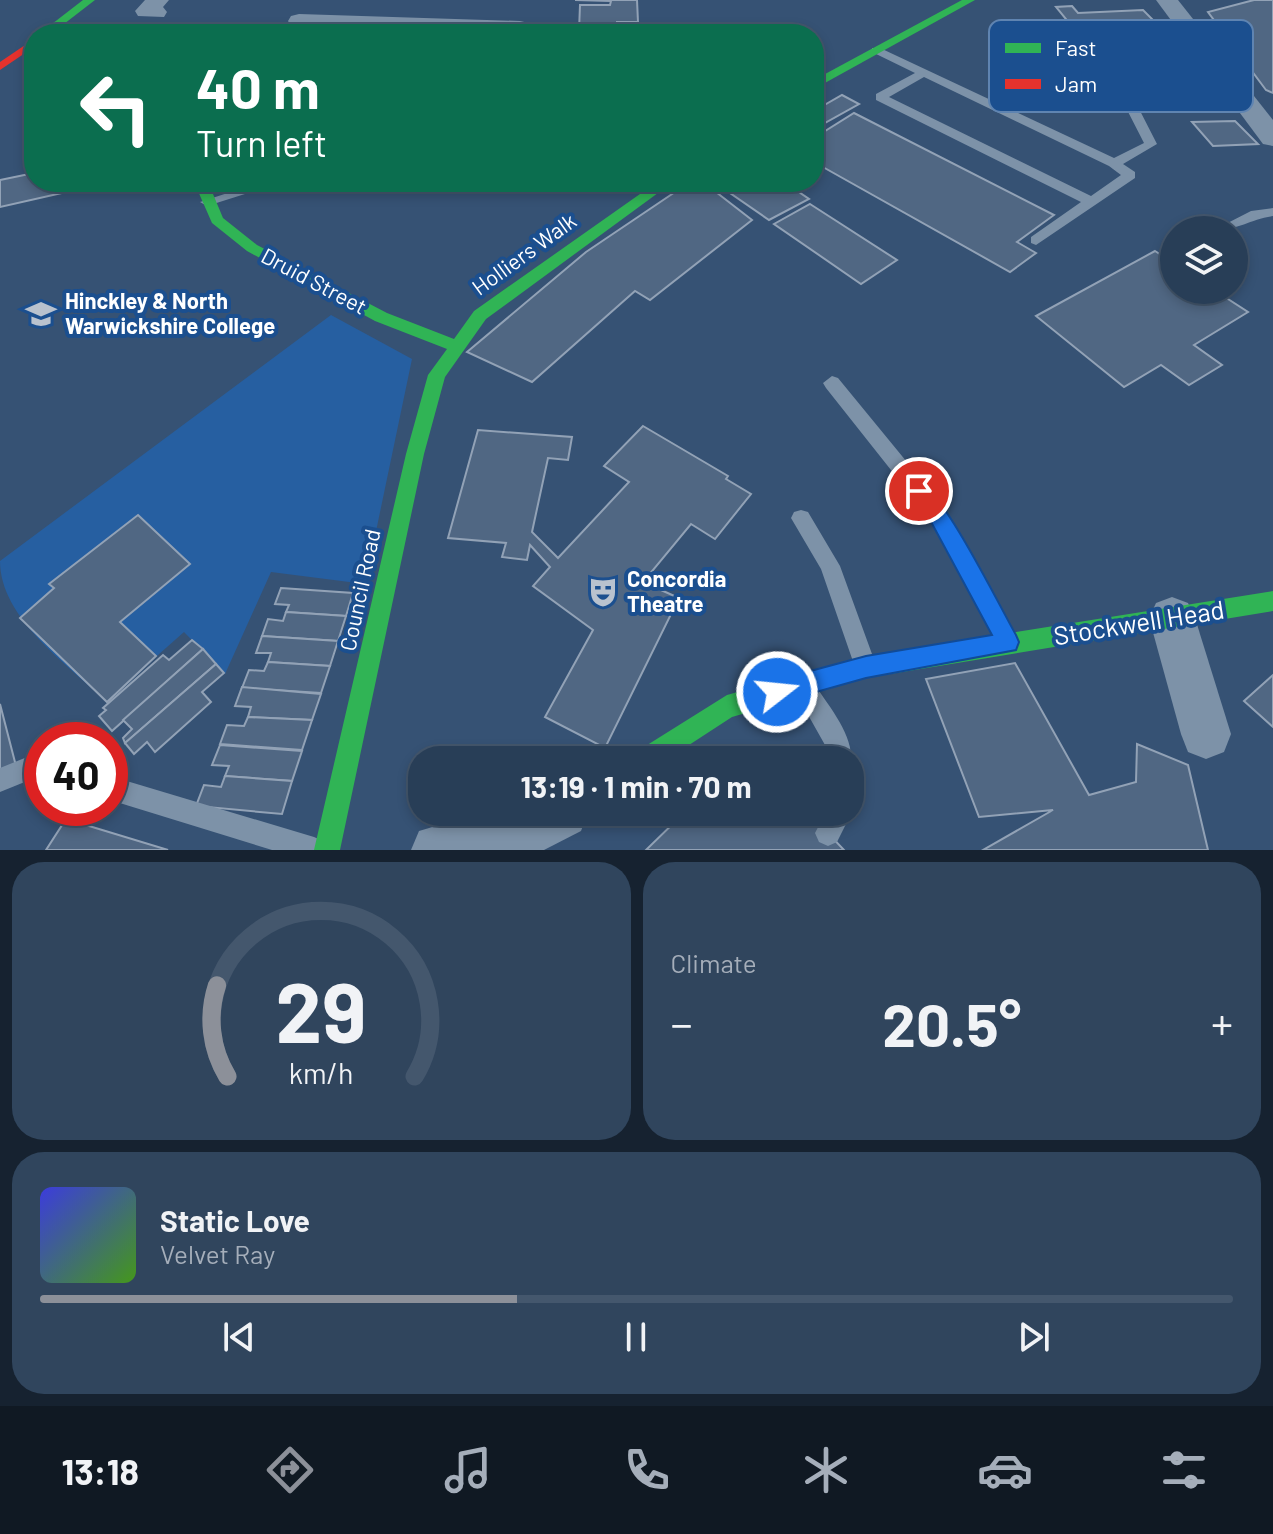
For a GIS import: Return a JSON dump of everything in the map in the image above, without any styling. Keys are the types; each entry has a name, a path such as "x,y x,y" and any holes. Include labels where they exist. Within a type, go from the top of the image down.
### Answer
{"main road":[{"path":"58,24 90,0"},
{"path":"824,79 970,0"},
{"path":"0,67 24,49"},
{"name":"Druid Street","path":"204,192 217,220 252,248 381,317 457,346"},
{"name":"Holliers Walk","path":"457,346 480,315 652,192"},
{"name":"Council Road","path":"327,850 415,454 437,375 457,346"},
{"name":"Stockwell Head","path":"666,746 727,707 866,667 1273,601"}],"street":[{"path":"296,24 316,0"},
{"path":"1167,0 1182,20"},
{"path":"1253,112 1273,138"},
{"path":"1172,618 1206,734"},
{"path":"438,850 535,826"}],"lane":[{"path":"876,50 989,104"},
{"path":"924,73 880,97 1092,202"},
{"path":"1006,112 1114,163 1130,175 1036,240"},
{"path":"1114,163 1151,144 1134,112"},
{"path":"207,202 242,192"},
{"path":"1248,218 1273,212"},
{"path":"832,383 936,512 1008,642"},
{"path":"801,518 830,566 866,667"},
{"path":"801,684 837,746"},
{"path":"0,780 24,770"},
{"path":"128,793 314,850"}],"shaded area":[{"path":"331,315 412,359 365,584 271,572 225,674 184,632 106,701 23,621 3,582 0,561"}],"building":[{"path":"575,0 637,0 638,22 579,24 580,5 610,5 611,1"},
{"path":"1254,0 1273,0 1273,93 1266,90 1253,73 1253,20 1214,20 1208,12"},
{"path":"1072,6 1078,13 1143,10 1153,20 1067,20 1056,7"},
{"path":"842,95 859,104 824,123 824,105"},
{"path":"854,113 1054,215 1017,242 1036,253 1010,272 824,168 824,132"},
{"path":"1235,121 1258,144 1213,146 1192,122"},
{"path":"24,175 24,192 66,192 0,207 0,180"},
{"path":"675,192 716,192 752,220 650,300 635,291 532,382 467,352 586,252"},
{"path":"728,192 799,192 809,199 769,220"},
{"path":"810,204 897,260 861,284 774,224"},
{"path":"1155,251 1160,254 1160,304 1236,304 1248,312 1194,345 1222,365 1189,385 1161,365 1124,387 1036,316"},
{"name":"Concordia Theatre","path":"643,426 728,476 726,479 751,494 715,539 691,524 643,582 679,598 606,746 601,746 545,717 593,630 533,586 550,567 530,545 527,560 502,557 506,543 448,538 478,430 572,437 568,460 548,458 532,532 558,558 629,482 604,466"},
{"path":"138,515 190,564 120,622 156,656 107,702 20,618 54,588 49,584"},
{"path":"281,588 353,593 346,616 286,612 289,605 275,604"},
{"path":"286,612 346,616 338,641 262,636 268,619 283,621"},
{"path":"262,636 338,641 330,666 268,662 271,653 256,653"},
{"path":"192,640 203,649 122,722 104,722 99,716 106,710 103,708 163,655 169,660"},
{"path":"203,649 216,664 128,740 128,733 132,729 123,720"},
{"path":"268,662 330,666 321,693 242,688 249,670 264,671"},
{"path":"1015,663 1089,795 1136,782 1137,744 1188,765 1208,850 983,850 1053,810 979,817 926,679"},
{"path":"216,664 224,673 202,692 211,702 155,752 147,742 134,754 128,747 128,740"},
{"path":"1273,675 1273,727 1244,701"},
{"path":"242,687 321,694 312,720 248,717 251,707 235,706"},
{"path":"0,704 16,766 0,772"},
{"path":"248,717 312,720 302,750 220,744 227,725 244,726"},
{"path":"220,745 302,751 292,781 225,776 229,766 212,765"},
{"path":"225,776 292,781 282,814 196,806 204,785 221,787"},
{"path":"61,826 89,826 168,850 46,850"},
{"path":"671,826 821,826 844,850 646,850"}],"traffic: fast":[{"path":"58,24 90,0"},
{"path":"824,80 970,0"},
{"path":"205,192 217,220 252,248 381,317 457,346"},
{"path":"327,850 415,454 437,375 480,315 652,192"},
{"path":"666,746 727,707 866,667 1273,601"}],"traffic: jam":[{"path":"0,67 24,49"}],"place":[{"name":"Hinckley & North Warwickshire College","path":"41,314"},
{"name":"Concordia Theatre","path":"603,592"}],"route":[{"path":"777,692 866,667 1008,642 936,512 919,491"}]}
